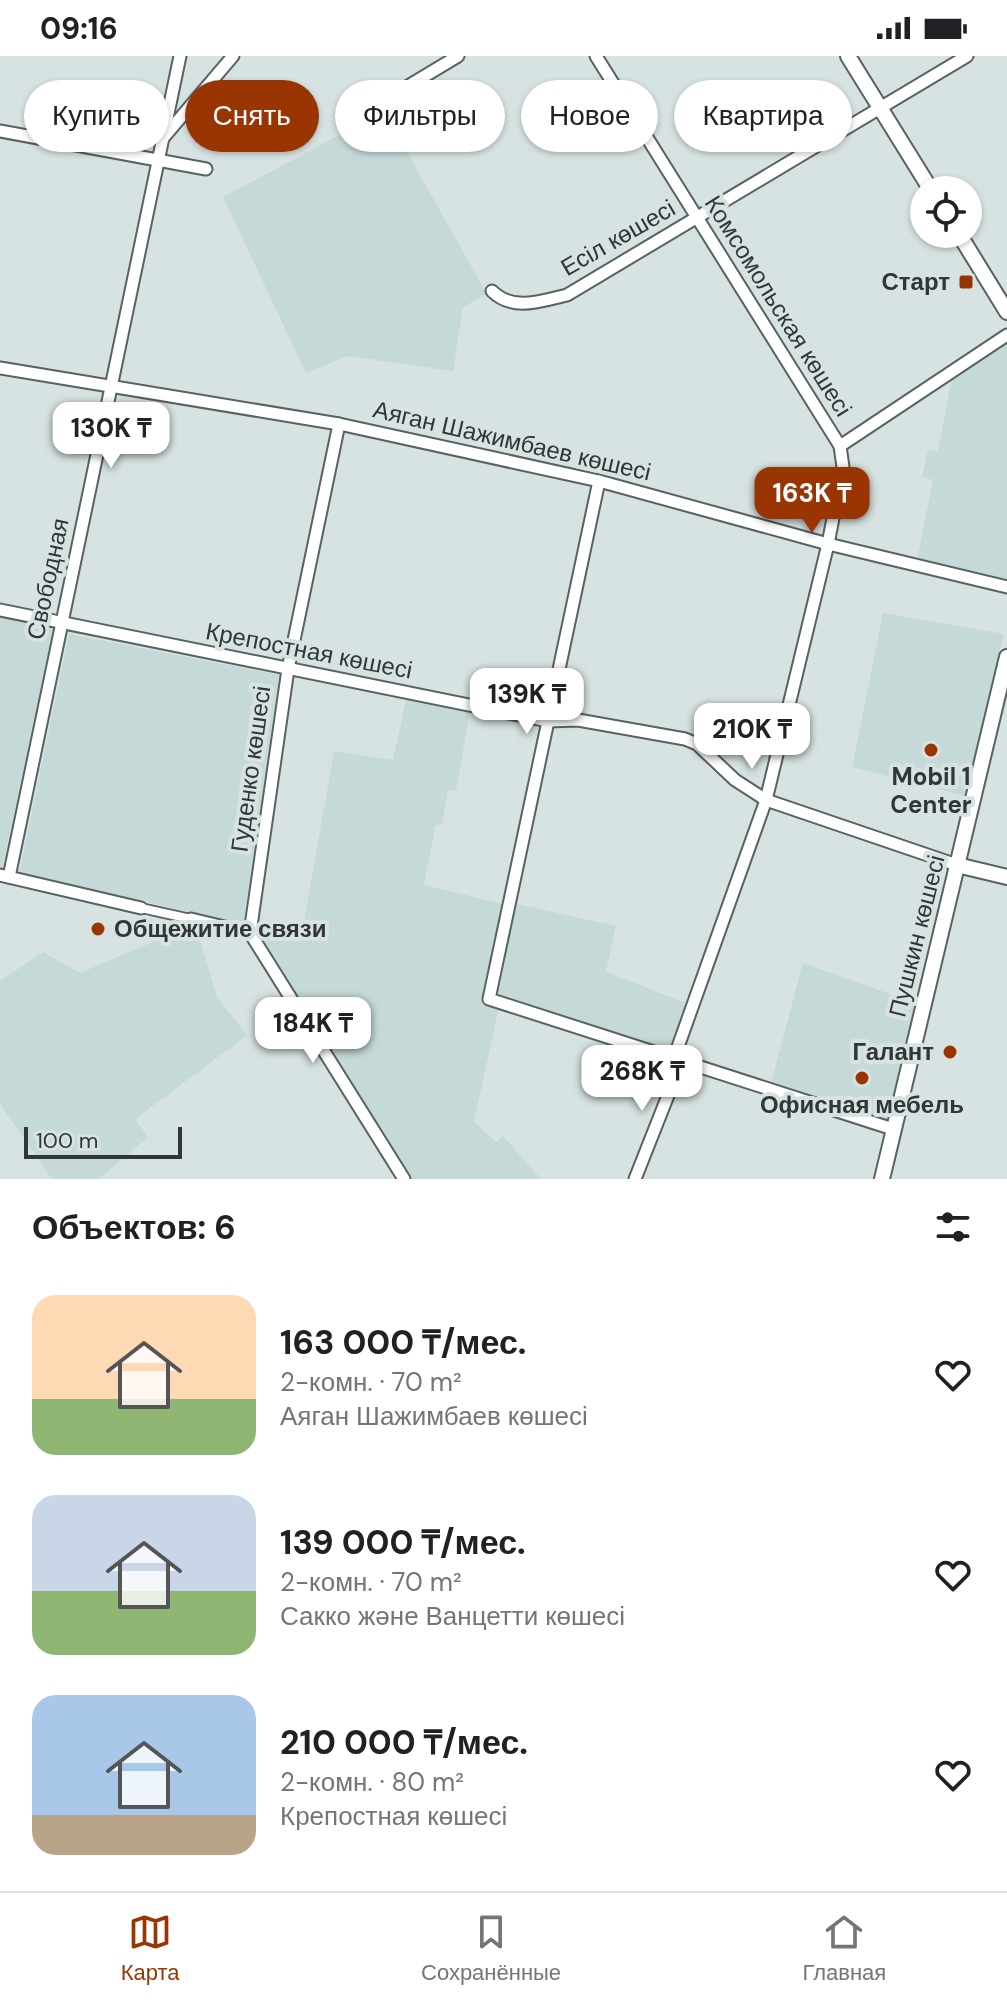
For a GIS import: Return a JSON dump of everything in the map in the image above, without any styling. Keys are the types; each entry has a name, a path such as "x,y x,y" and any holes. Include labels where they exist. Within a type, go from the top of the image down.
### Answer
{"street":[{"name":"Свободная","path":"169,108 180,56"},
{"path":"169,130 233,56"},
{"path":"418,80 458,56"},
{"name":"Комсомольская көшесі","path":"596,56 840,446 843,467 828,544 766,800 635,1179"},
{"path":"848,56 922,176"},
{"name":"Есіл көшесі","path":"492,291 510,303 534,303 567,295 967,56"},
{"path":"0,131 206,169"},
{"name":"Свободная","path":"4,876 62,623 160,152"},
{"path":"968,248 1007,312"},
{"path":"840,446 1007,335"},
{"name":"Аяган Шажимбаев көшесі","path":"0,368 339,424 599,481 828,544 1007,587"},
{"name":"Гуденко көшесі","path":"250,933 288,669 339,424"},
{"path":"599,481 489,999 893,1129"},
{"name":"Крепостная көшесі","path":"0,610 548,721 578,720 685,739 697,744 735,780 766,800 957,865 1007,877"},
{"name":"Пушкин көшесі","path":"882,1179 1007,657"},
{"path":"4,876 250,933 404,1179"}],"shaded area":[{"path":"335,137 335,152 407,152 487,294 463,307 453,371 348,356 306,373 223,197 307,152 319,152 319,146"},
{"path":"1007,341 1007,582 917,560 933,480 922,477 928,450 938,451 952,378"},
{"path":"883,613 1004,634 965,796 852,767"},
{"path":"0,618 53,629 2,869 0,868"},
{"path":"69,634 279,675 243,924 19,873"},
{"path":"406,700 470,712 456,791 448,790 442,825 436,825 424,885 503,904 482,1002 499,1007 474,1122 496,1142 503,1136 541,1179 410,1179 257,932 261,919 303,927 334,751 393,760"},
{"path":"517,904 616,926 606,972 686,1003 669,1050 498,994"},
{"path":"195,924 217,997 247,1035 135,1119 148,1137 99,1179 52,1179 0,1104 0,981 43,952 80,973"},
{"path":"803,963 915,1003 887,1120 771,1083"}],"place":[{"name":"Старт","path":"966,282"},
{"name":"Mobil 1 Center","path":"931,750"},
{"name":"Общежитие связи","path":"98,929"},
{"name":"Галант","path":"950,1052"},
{"name":"Офисная мебель","path":"862,1078"}]}
